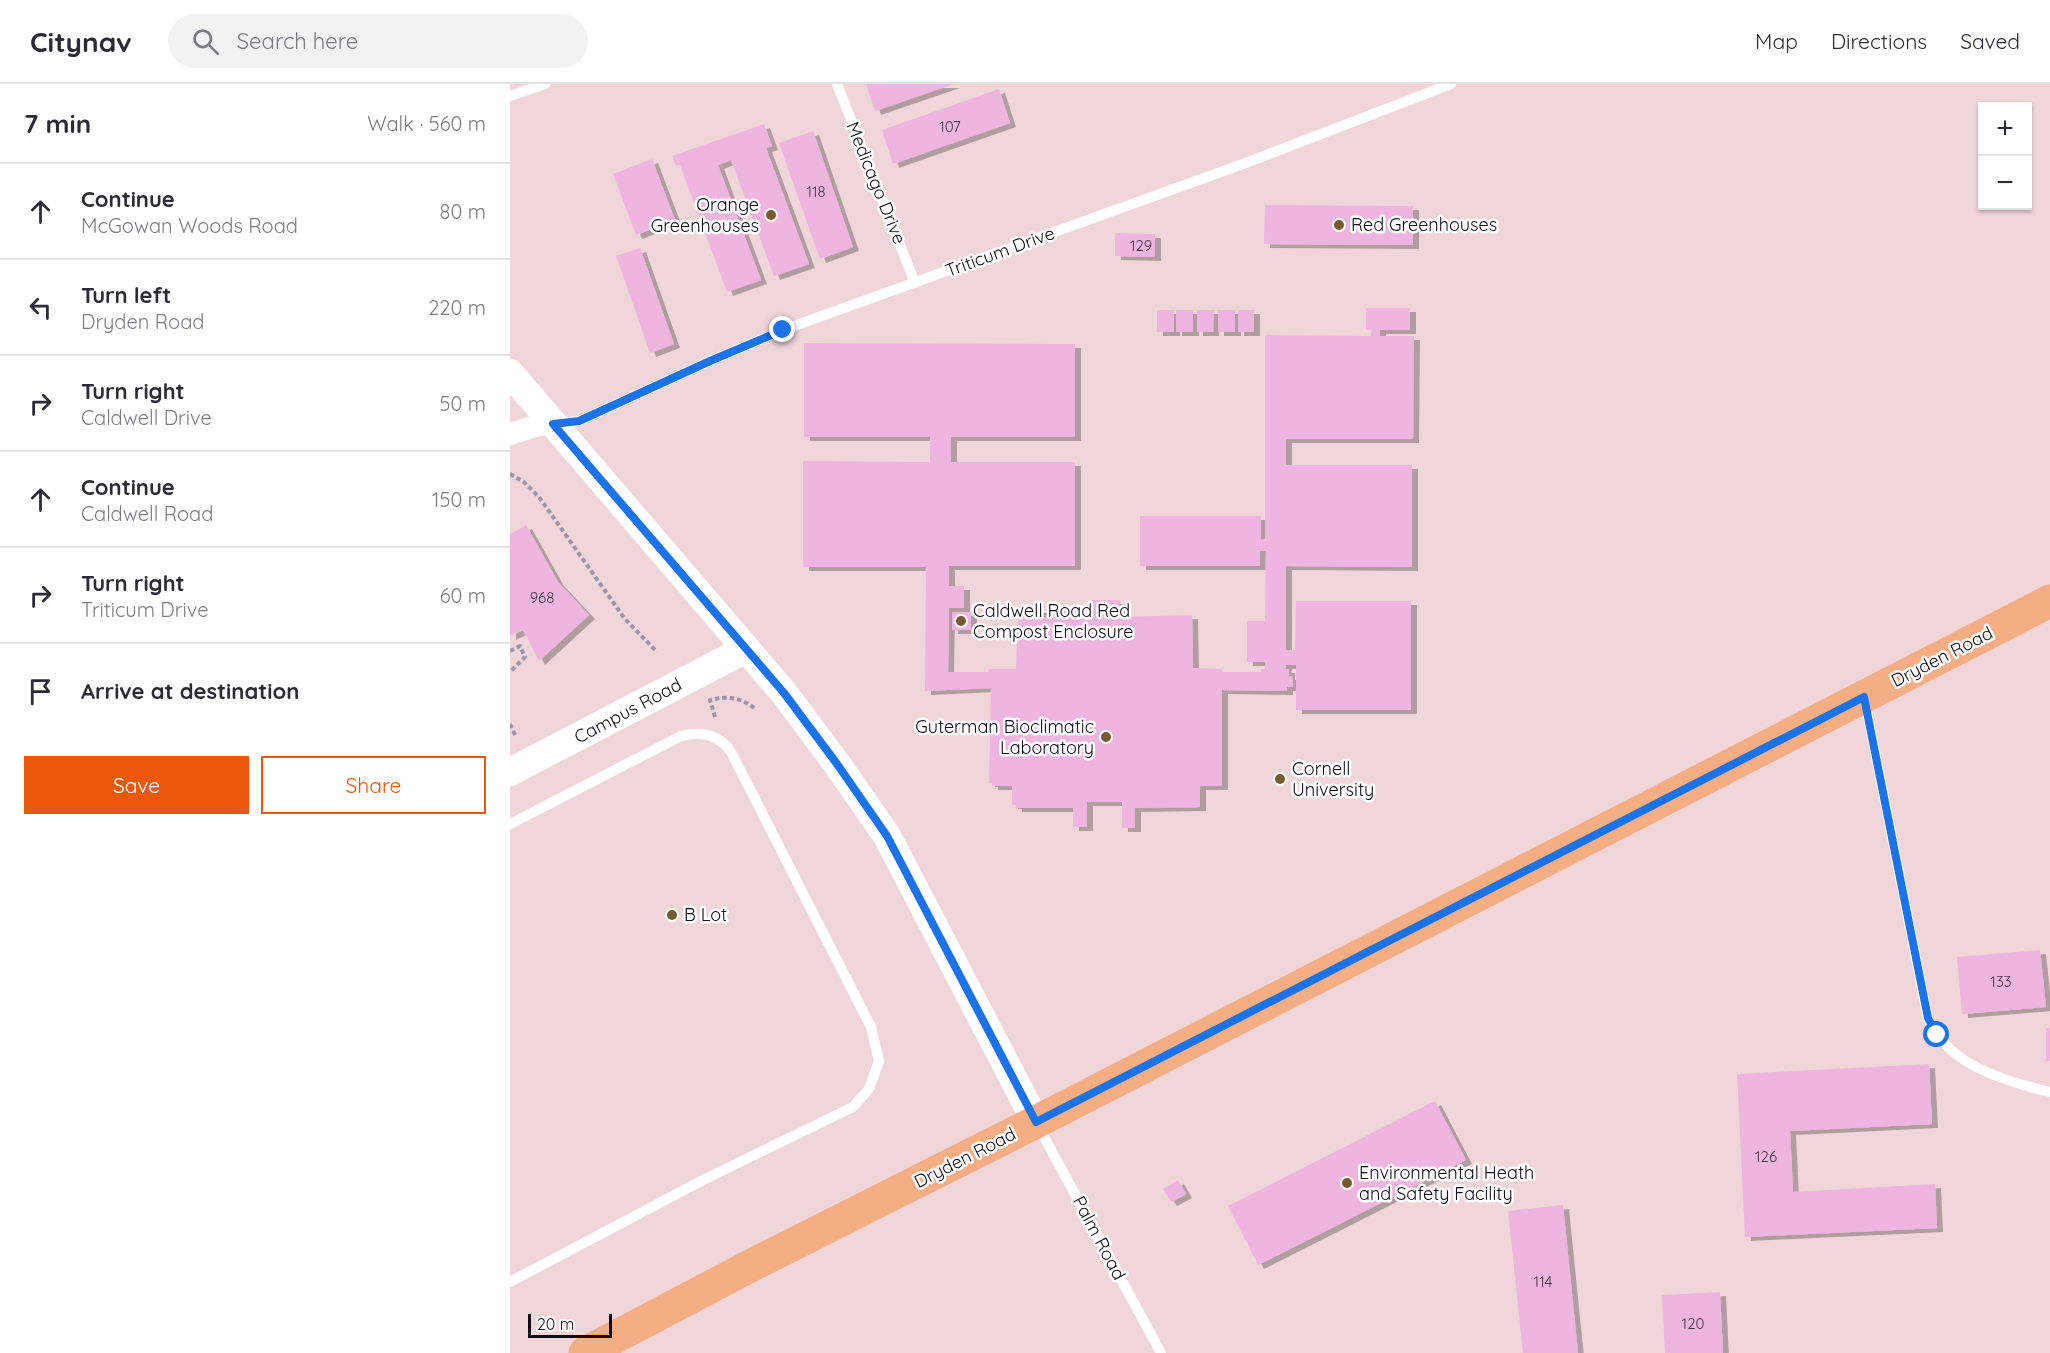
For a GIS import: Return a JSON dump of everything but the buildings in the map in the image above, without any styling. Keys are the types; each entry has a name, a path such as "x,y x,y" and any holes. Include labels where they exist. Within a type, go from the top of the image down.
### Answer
{"main road":[{"name":"Dryden Road","path":"585,1353 754,1264 1036,1122 2050,601"}],"street":[{"path":"510,373 784,693 837,764 887,836 1036,1122"},
{"path":"510,434 539,425 553,424"},
{"name":"Campus Road","path":"510,772 746,649"}],"lane":[{"path":"510,96 545,84"},
{"name":"Medicago Drive","path":"837,84 915,283"},
{"name":"Triticum Drive","path":"553,424 579,421 783,330 1243,164 1451,84"},
{"path":"1864,697 1928,1018 1937,1035 1961,1057 2020,1084 2050,1092"},
{"path":"510,824 681,736 702,733 720,740 731,752 871,1027 879,1061 869,1089 853,1107 703,1180 510,1282"},
{"name":"Palm Road","path":"1036,1122 1161,1353"}],"path":[{"path":"510,474 524,482 539,497 625,619 657,652"},
{"path":"510,651 519,646 525,657 510,672"},
{"path":"710,700 737,698 754,708"}],"shaded area":[{"name":"Cornell University","path":"510,84 2050,84 2050,1353 510,1353"}],"place":[{"name":"Orange Greenhouses","path":"771,215"},
{"name":"Red Greenhouses","path":"1339,225"},
{"name":"Caldwell Road Red Compost Enclosure","path":"961,621"},
{"name":"Guterman Bioclimatic Laboratory","path":"1106,737"},
{"name":"Cornell University","path":"1280,779"},
{"name":"B Lot","path":"672,915"},
{"name":"Environmental Heath and Safety Facility","path":"1347,1183"}],"route":[{"path":"783,330 579,421 553,424 784,693 887,836 1036,1122 1864,697 1928,1018 1937,1035"}]}
